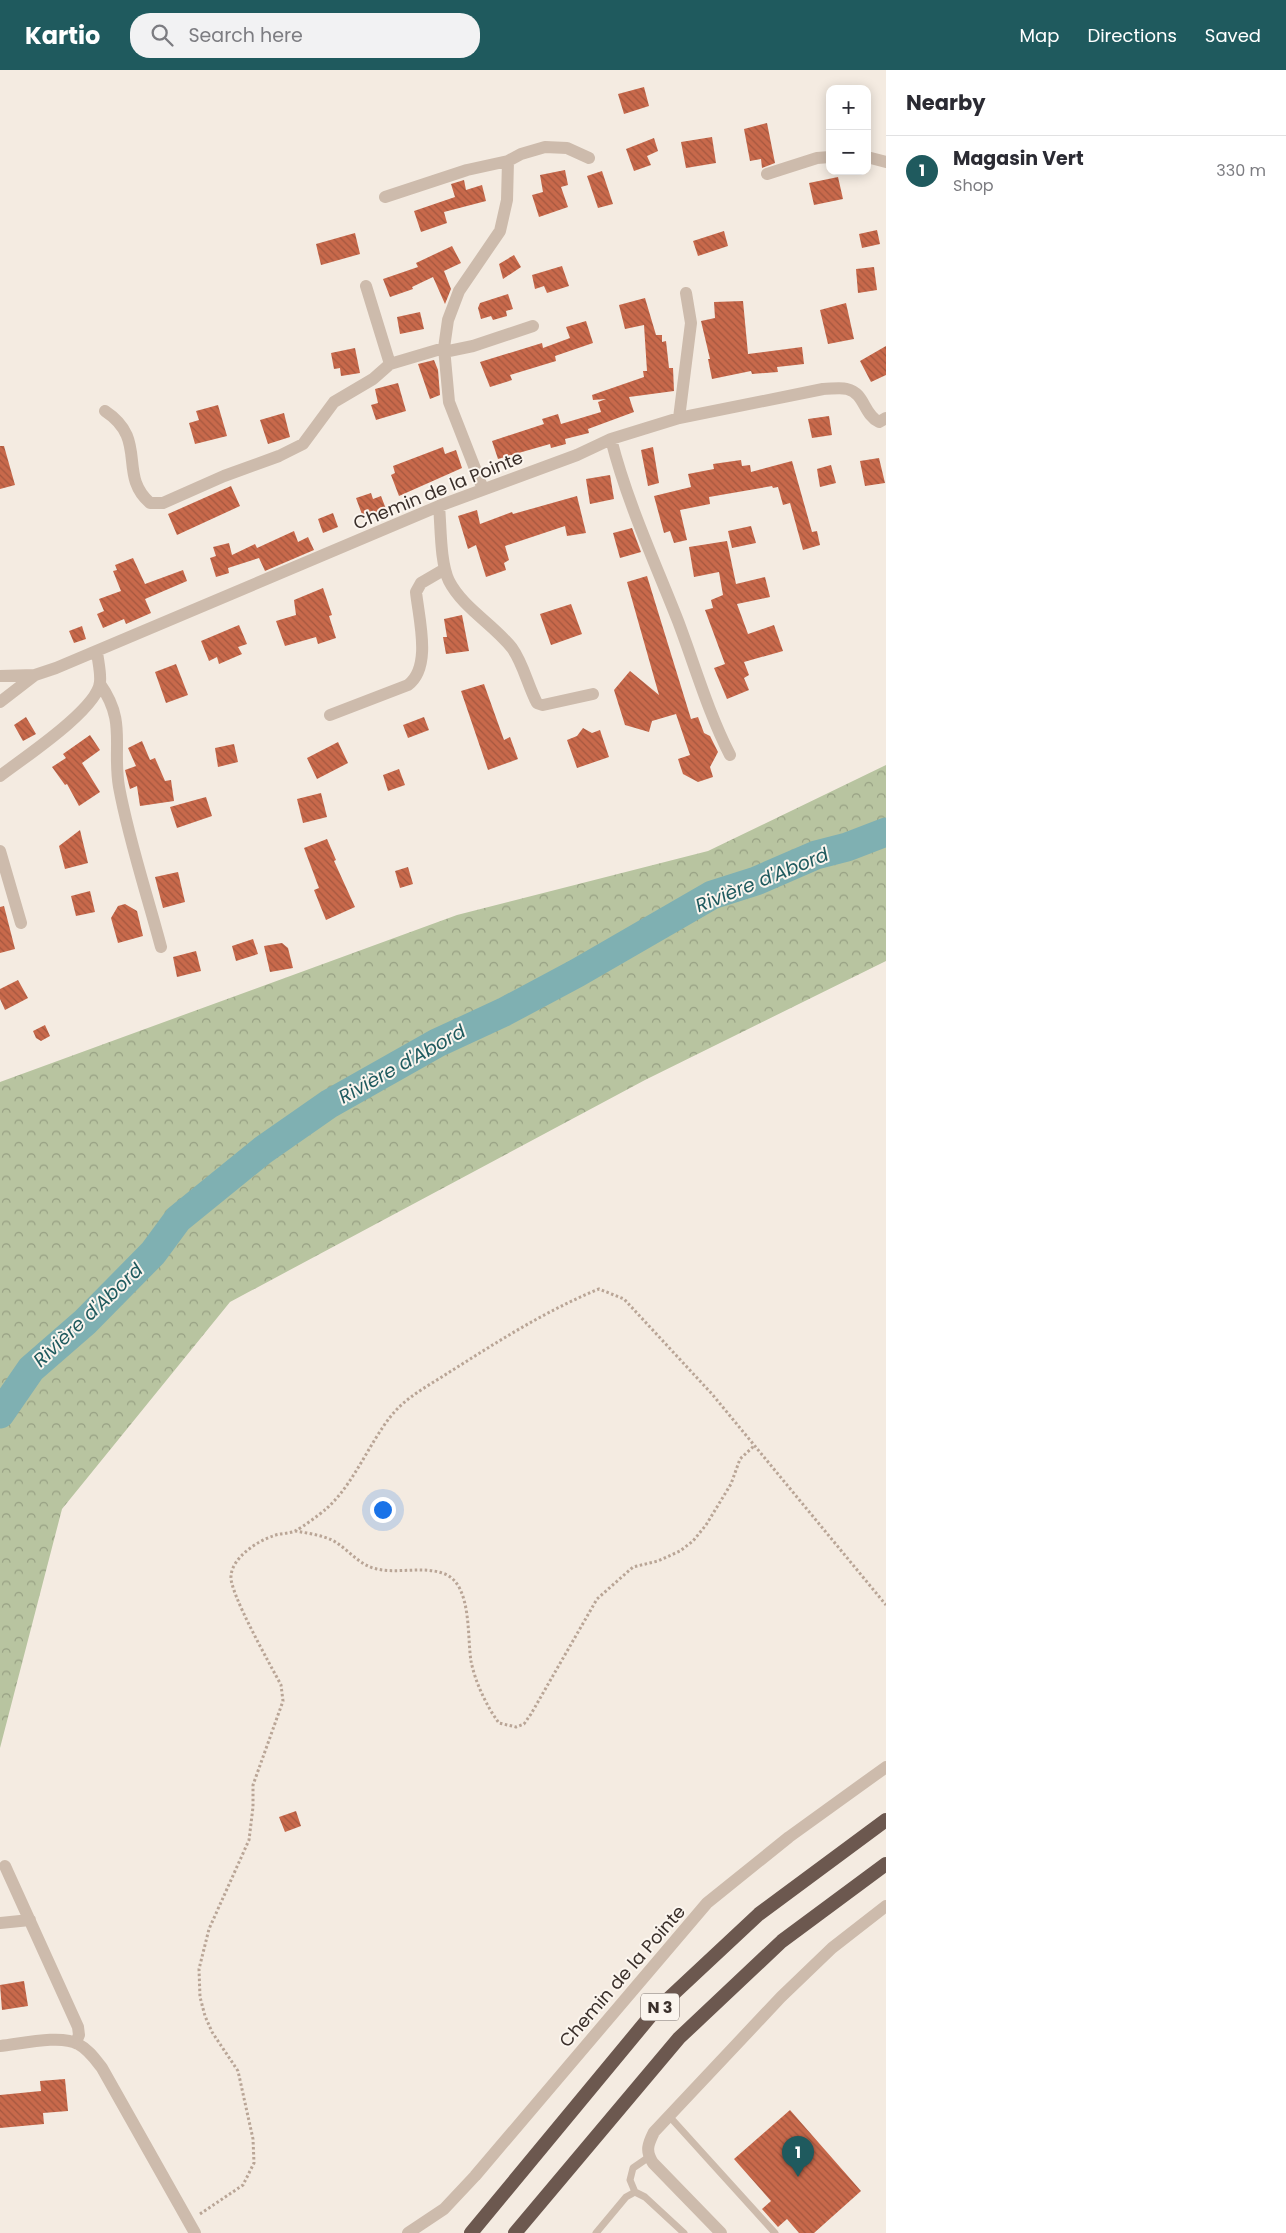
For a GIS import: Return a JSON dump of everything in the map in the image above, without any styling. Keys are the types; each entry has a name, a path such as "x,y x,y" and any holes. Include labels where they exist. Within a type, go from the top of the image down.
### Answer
{"highway":[{"name":"N 3","path":"470,2233 653,2013 759,1914 886,1820"},
{"name":"N 3","path":"515,2233 679,2038 782,1941 886,1864"},
{"path":"521,2233 536,2208"}],"street":[{"path":"384,196 467,170 508,162 521,154 545,147 567,148 589,158"},
{"path":"767,174 817,158 826,158"},
{"path":"871,158 886,162"},
{"path":"483,489 448,402 444,350 448,320 459,291 500,231 507,200 508,162"},
{"path":"366,286 390,364"},
{"path":"679,418 692,323 686,293"},
{"path":"105,411 119,420 127,433 134,477 140,494 150,503 163,502 224,476 279,456 303,444 334,402 373,379 390,364 444,350 473,346 533,326"},
{"name":"Chemin de la Pointe","path":"0,676 36,675 96,652 439,506 576,456 611,439 679,418 823,389 846,388 855,392 862,399 866,411 872,418 879,422 886,418"},
{"path":"611,439 634,513 654,559 716,728 730,755"},
{"path":"439,506 445,569 450,582 468,605 500,634 513,650 537,703 543,706 593,694"},
{"path":"330,714 408,685 416,679 422,664 416,592 421,583 445,569"},
{"path":"96,652 100,684 110,699 117,716 119,786 161,947"},
{"path":"0,702 36,675"},
{"path":"0,776 81,713 93,700 100,684"},
{"path":"0,851 20,923"},
{"name":"Chemin de la Pointe","path":"408,2233 444,2209 475,2176 707,1903 789,1837 886,1767"},
{"path":"6,1866 78,2026 79,2035 76,2042"},
{"path":"721,2233 669,2181 649,2157 648,2143 654,2132 781,1997 832,1948 886,1906"},
{"path":"0,1923 30,1920"},
{"path":"0,2046 56,2040 76,2042 90,2053 102,2068 192,2227"}],"lane":[{"path":"669,2116 775,2233"},
{"path":"649,2157 633,2168 630,2180 635,2192 645,2197 684,2233"},
{"path":"596,2233 626,2197 635,2192"}],"path":[{"path":"192,2227 243,2185 254,2163 253,2139 238,2071 212,2032 205,2016 200,1997 199,1969 208,1929 249,1840 253,1807 252,1785 283,1701 281,1685 231,1585 230,1574 237,1561 250,1548 272,1536 294,1531 326,1508 345,1486 390,1416 404,1402 484,1348 565,1303 599,1289 624,1299 712,1394 886,1605"},
{"path":"294,1531 333,1541 356,1559 383,1571 429,1572 443,1574 452,1578 460,1588 464,1601 471,1662 476,1679 499,1723 516,1727 524,1724 545,1693 597,1599 633,1566 658,1561 680,1551 693,1541 706,1525 731,1484 740,1459 755,1445"}],"green space":[{"path":"886,765 886,961 645,1080 230,1302 62,1509 0,1748 0,1082 457,915 708,851"}],"building":[{"path":"644,87 649,106 624,114 618,94"},
{"path":"767,123 775,163 762,168 761,159 750,161 744,129"},
{"path":"712,137 716,163 686,168 681,142"},
{"path":"654,138 658,151 647,156 651,165 634,171 626,149"},
{"path":"565,170 568,185 561,187 568,207 539,217 532,195 543,192 540,175"},
{"path":"602,171 613,204 598,208 587,176"},
{"path":"838,177 843,199 814,205 809,183"},
{"path":"464,180 466,190 482,185 486,201 444,212 447,223 421,232 414,211 455,197 451,184"},
{"path":"877,230 880,244 862,248 859,234"},
{"path":"724,231 728,246 698,256 693,241"},
{"path":"355,233 360,254 321,265 316,244"},
{"path":"452,246 461,263 444,271 451,289 445,304 433,277 412,287 413,289 390,297 383,279 418,267 416,263"},
{"path":"514,255 521,267 503,279 499,264"},
{"path":"562,266 569,286 547,293 544,286 535,289 532,275"},
{"path":"874,267 877,290 858,293 856,269"},
{"path":"508,294 513,309 506,311 507,316 493,320 491,316 481,319 478,308 480,303"},
{"path":"645,298 656,335 662,335 662,342 666,341 669,368 673,368 674,391 629,397 634,412 588,429 589,433 565,439 566,444 551,448 550,444 498,459 492,441 544,424 542,419 558,414 561,424 601,412 598,402 606,399 593,400 592,395 644,377 643,371 647,371 644,325 625,329 619,305"},
{"path":"743,301 748,354 802,347 804,364 777,367 778,372 752,374 751,371 712,379 708,359 710,359 701,321 715,318 714,302"},
{"path":"846,303 854,339 828,344 820,310"},
{"path":"420,312 424,329 400,334 397,317"},
{"path":"586,321 593,343 555,356 556,361 510,375 512,380 490,387 480,362 542,343 543,348 570,338 566,327"},
{"path":"886,346 886,375 871,382 860,361"},
{"path":"355,348 360,373 341,376 340,368 334,369 331,353"},
{"path":"434,360 438,370 440,395 430,399 418,364"},
{"path":"398,383 406,411 376,420 371,405 378,403 375,389"},
{"path":"218,405 227,436 195,444 189,423 199,420 196,411"},
{"path":"284,413 290,437 268,444 260,420"},
{"path":"829,416 832,435 812,438 808,419"},
{"path":"0,446 4,446 15,485 0,489"},
{"path":"443,447 445,454 456,450 462,468 399,496 391,475 395,473 393,466"},
{"path":"653,447 659,483 648,486 641,450"},
{"path":"879,458 885,483 865,486 860,461"},
{"path":"741,460 742,466 750,465 751,472 792,461 812,532 817,531 820,545 803,550 790,503 783,505 778,487 773,488 772,486 709,497 710,504 680,510 687,540 674,543 670,531 664,533 654,496 691,487 688,474 714,469 713,464"},
{"path":"831,465 836,483 820,487 817,469"},
{"path":"610,475 614,499 590,504 586,479"},
{"path":"231,486 240,506 177,535 168,514"},
{"path":"371,493 373,499 381,496 386,509 363,517 356,498"},
{"path":"577,496 586,533 567,536 565,526 505,546 509,560 504,563 506,570 486,577 476,545 468,549 458,516 477,510 480,524 512,512 513,514"},
{"path":"333,513 338,527 323,533 318,519"},
{"path":"751,526 756,543 732,548 728,531"},
{"path":"632,528 641,552 620,558 613,533"},
{"path":"294,531 298,542 308,537 314,550 265,571 259,558 228,568 229,573 216,577 210,558 216,556 213,547 229,543 232,555 255,544 257,548"},
{"path":"727,541 736,584 765,577 770,597 737,604 748,634 774,625 783,651 744,662 749,675 744,678 749,690 727,699 714,668 725,664 705,610 713,608 711,600 723,595 719,572 694,577 689,547"},
{"path":"133,558 145,584 183,570 187,581 145,599 151,613 126,624 124,619 103,628 97,614 104,611 99,599 121,591 113,571 117,570 115,565"},
{"path":"647,576 691,719 698,717 704,733 710,736 718,752 710,767 713,777 698,782 683,774 678,759 690,755 676,714 652,721 649,732 625,725 614,690 630,671 659,695 627,582"},
{"path":"323,588 332,615 329,616 336,638 318,644 316,637 285,646 276,621 296,615 294,600"},
{"path":"571,604 582,634 551,645 540,614"},
{"path":"462,615 469,651 446,654 443,637 447,637 444,619"},
{"path":"239,625 247,644 238,647 242,654 219,664 217,657 209,661 201,641"},
{"path":"82,626 86,639 74,643 69,631"},
{"path":"176,664 188,695 166,703 155,672"},
{"path":"484,684 504,740 510,737 518,759 488,770 461,691"},
{"path":"26,717 36,734 23,741 14,725"},
{"path":"424,717 429,730 408,738 403,725"},
{"path":"583,728 592,733 600,730 609,757 577,768 567,740 577,736"},
{"path":"90,735 100,750 82,763 100,792 79,806 67,784 65,785 52,767 66,758 63,754"},
{"path":"142,741 150,760 155,758 165,781 171,780 174,801 140,806 137,786 130,789 125,770 136,766 128,748"},
{"path":"338,742 348,763 317,779 307,758"},
{"path":"234,744 238,762 218,767 215,748"},
{"path":"399,769 405,785 388,791 383,775"},
{"path":"321,793 327,817 303,823 297,799"},
{"path":"206,797 212,816 177,828 170,807"},
{"path":"80,830 88,863 65,869 59,846"},
{"path":"327,839 336,860 334,861 355,907 326,920 314,890 319,888 304,848"},
{"path":"408,867 413,884 400,888 395,871"},
{"path":"178,872 185,902 163,908 155,877"},
{"path":"90,891 95,912 76,916 71,896"},
{"path":"125,904 137,911 143,936 118,943 111,918 118,906"},
{"path":"4,906 15,949 0,953 0,907"},
{"path":"253,939 258,954 236,961 232,946"},
{"path":"282,943 288,948 293,968 270,972 264,946"},
{"path":"196,951 201,971 177,977 173,957"},
{"path":"18,980 28,998 5,1010 0,999 0,989"},
{"path":"45,1025 50,1036 41,1041 36,1038 33,1031"},
{"path":"296,1811 301,1826 285,1832 279,1817"},
{"path":"24,1981 28,2006 2,2010 0,1985"},
{"path":"65,2079 68,2111 43,2113 44,2124 0,2128 0,2095 41,2091 40,2081"},
{"path":"790,2110 861,2191 814,2233 799,2233 787,2219 778,2227 762,2209 771,2201 734,2159"}],"waterway":[{"name":"Rivière d'Abord","path":"0,1414 31,1369 85,1322 153,1253 178,1219 263,1150 329,1104 437,1043 504,1012 577,973 712,895 756,881 816,855 847,847 886,832"}],"place":[{"name":"Magasin Vert","path":"798,2177"}]}
